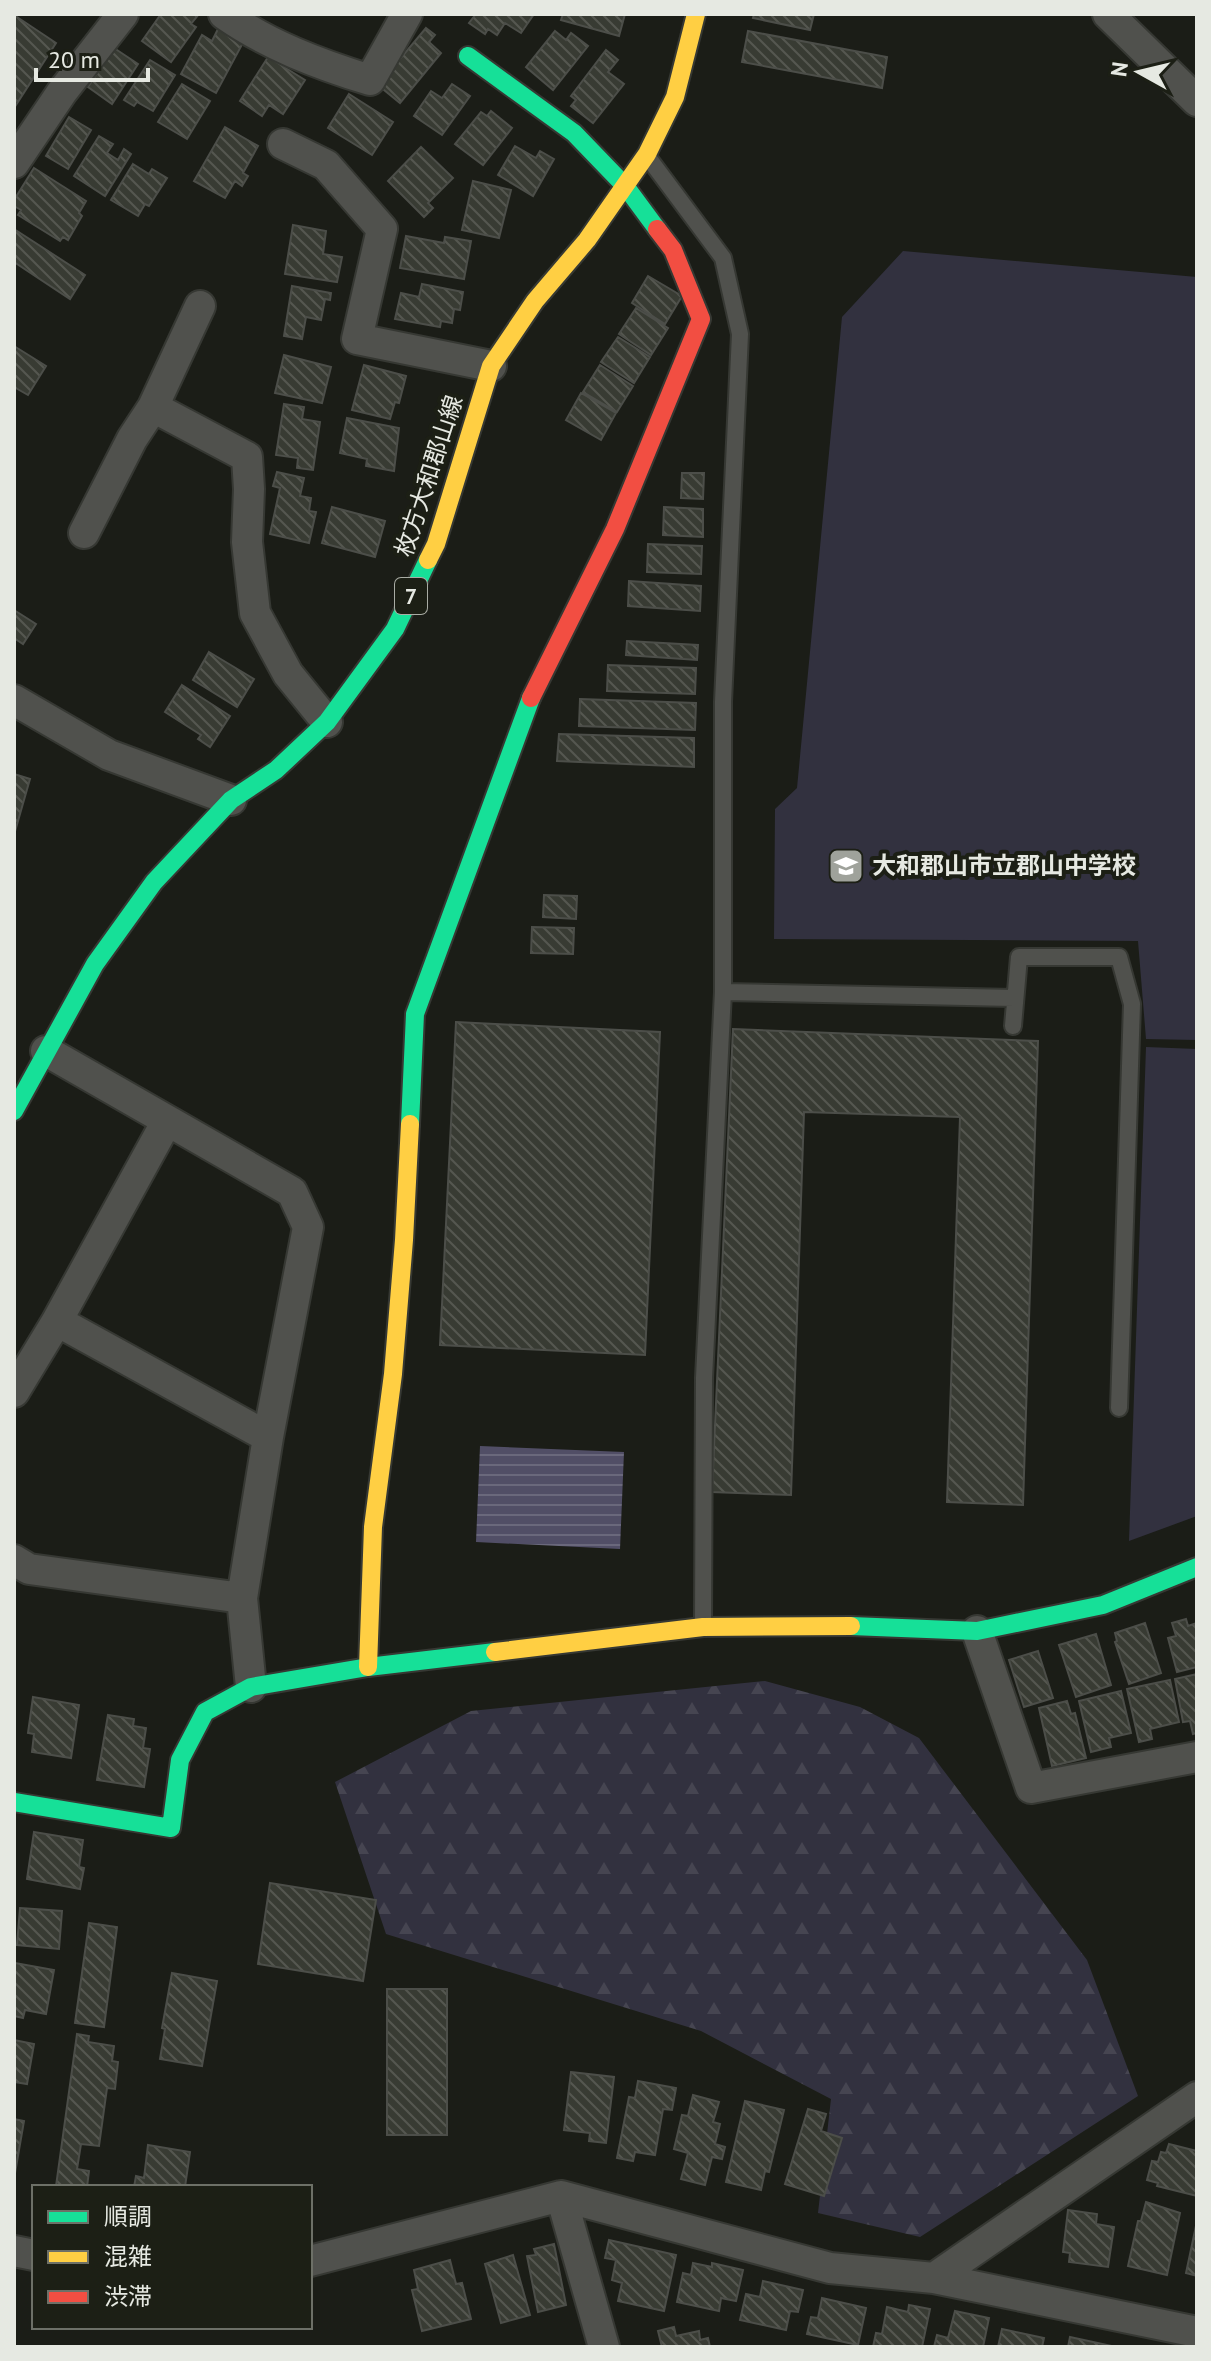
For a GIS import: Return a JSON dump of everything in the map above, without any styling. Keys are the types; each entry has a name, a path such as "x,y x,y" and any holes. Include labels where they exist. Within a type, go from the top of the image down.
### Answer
{"street":[{"path":"14,163 62,92 123,14"},
{"path":"224,14 246,29 315,63 370,80 407,14"},
{"name":"枚方大和郡山線","path":"14,1111 95,964 154,882 231,800 276,770 327,722 395,629 436,544 491,366 535,301 587,240 647,154 675,97 696,14"},
{"path":"1108,14 1197,101"},
{"path":"368,1667 373,1527 393,1374 404,1240 415,1014 530,699 615,529 701,319 673,250 626,187 574,133 468,56"},
{"path":"283,144 326,165 382,229 357,339 491,366"},
{"path":"84,533 132,439 153,407 200,306"},
{"path":"153,407 247,457 247,542 255,613 288,674 327,722"},
{"path":"14,700 109,755 231,800"},
{"path":"46,1051 292,1192 308,1227 268,1437 242,1598 251,1687"},
{"path":"14,1392 57,1321 167,1121"},
{"path":"57,1321 268,1437"},
{"path":"14,1560 29,1569 242,1598"},
{"path":"14,1802 171,1828 180,1760 205,1712 251,1687 368,1667 703,1627 815,1624 977,1631 1103,1605 1197,1567"},
{"path":"977,1631 1031,1788 1197,1757"},
{"path":"934,2278 1197,2097"},
{"path":"561,2196 604,2347"},
{"path":"312,2260 561,2196 830,2268 934,2278 1197,2332"}],"lane":[{"path":"647,154 723,258 740,334 723,702 723,992 704,1378 703,1627"},
{"path":"1013,1026 1019,957 1119,957 1132,1004 1119,1408"},
{"path":"723,992 1014,998"}],"green space":[{"path":"903,251 1197,277 1197,1040 1146,1039 1138,941 774,939 775,809 797,788 842,317"},
{"path":"1146,1047 1197,1049 1197,1516 1129,1541"},
{"path":"765,1681 860,1707 919,1738 1087,1960 1138,2096 920,2237 818,2213 831,2099 701,2031 386,1934 335,1782 471,1711"}],"shaded area":[{"path":"480,1446 624,1452 620,1549 476,1542"}],"building":[{"path":"161,14 199,14 191,24 196,27 171,62 142,41"},
{"path":"476,14 534,14 521,33 505,23 497,35 488,29 485,34 469,23"},
{"path":"563,14 625,14 619,36 561,20"},
{"path":"754,14 814,14 810,30 753,18"},
{"path":"14,15 56,43 14,108"},
{"path":"220,25 245,39 216,93 181,74 202,35 212,41"},
{"path":"426,28 435,35 429,42 441,53 400,103 378,85"},
{"path":"555,31 566,40 571,33 588,46 553,90 526,67"},
{"path":"748,31 887,57 882,88 742,62"},
{"path":"114,48 138,64 112,104 88,87"},
{"path":"606,50 618,60 608,72 624,84 593,123 571,106 576,100 571,96"},
{"path":"268,57 305,80 283,114 269,105 262,116 240,101"},
{"path":"150,60 175,75 153,111 137,102 134,106 124,100"},
{"path":"182,84 210,101 187,139 158,122"},
{"path":"452,84 470,96 442,135 414,116 431,91 442,98"},
{"path":"349,94 393,122 372,155 328,128"},
{"path":"491,111 512,128 483,165 455,144 481,112 487,116"},
{"path":"69,117 91,130 68,169 46,156"},
{"path":"225,127 258,146 243,173 248,176 242,186 235,181 225,198 194,181"},
{"path":"99,136 113,144 107,153 118,160 124,149 131,154 105,196 74,176"},
{"path":"515,146 536,158 540,151 554,159 533,196 498,175"},
{"path":"421,147 453,178 428,203 433,208 424,217 388,181"},
{"path":"133,164 149,174 152,169 167,178 149,206 145,204 138,216 111,200"},
{"path":"34,168 86,201 79,213 82,216 68,240 63,237 60,241 18,215 21,210 14,206 14,200"},
{"path":"473,181 511,190 499,238 462,230"},
{"path":"293,225 326,231 323,254 342,257 337,282 285,274"},
{"path":"14,229 85,275 70,299 14,262"},
{"path":"406,236 444,243 445,237 471,241 464,279 400,268"},
{"path":"648,276 682,296 665,324 632,303"},
{"path":"422,284 463,292 460,310 454,309 452,323 441,321 440,327 395,319 401,293 419,297"},
{"path":"292,286 331,293 330,300 325,299 321,320 306,317 302,339 284,336"},
{"path":"636,308 668,328 651,355 619,334"},
{"path":"618,337 650,357 634,383 601,362"},
{"path":"14,346 46,366 28,395 14,387"},
{"path":"284,355 331,367 322,403 275,393"},
{"path":"364,365 406,376 399,403 395,402 390,419 352,410"},
{"path":"600,365 633,386 617,412 583,392"},
{"path":"581,393 616,413 601,440 566,420"},
{"path":"284,404 304,407 302,419 320,422 313,470 297,468 298,458 276,455"},
{"path":"347,418 399,428 394,471 366,466 367,459 340,453"},
{"path":"277,472 304,478 300,496 311,498 309,511 316,512 309,543 270,534 280,488 273,486"},
{"path":"682,473 704,473 703,499 681,498"},
{"path":"332,507 385,521 375,557 322,543"},
{"path":"664,507 703,509 703,537 663,535"},
{"path":"648,544 702,546 701,574 647,572"},
{"path":"629,581 701,586 700,611 628,606"},
{"path":"14,610 36,624 23,644 14,638"},
{"path":"627,641 698,645 697,660 626,655"},
{"path":"209,652 254,679 237,707 193,680"},
{"path":"608,665 696,668 695,694 607,691"},
{"path":"182,685 230,716 210,747 198,739 201,735 165,712"},
{"path":"580,699 696,703 695,730 579,726"},
{"path":"559,734 694,738 694,767 557,761"},
{"path":"14,774 30,779 14,835"},
{"path":"544,895 577,896 576,919 543,917"},
{"path":"532,927 574,928 573,954 531,953"},
{"path":"456,1022 660,1032 645,1355 440,1345"},
{"path":"733,1029 1038,1041 1023,1505 947,1502 960,1117 804,1112 791,1495 712,1492"},
{"path":"1186,1619 1188,1626 1197,1623 1197,1667 1177,1672 1168,1638 1176,1636 1172,1623"},
{"path":"1145,1623 1161,1673 1129,1684 1115,1633"},
{"path":"1096,1634 1111,1685 1076,1697 1059,1645"},
{"path":"1038,1651 1053,1698 1024,1707 1009,1660"},
{"path":"1197,1674 1197,1733 1193,1734 1190,1721 1183,1722 1175,1679"},
{"path":"1170,1680 1179,1722 1150,1729 1152,1739 1139,1742 1127,1689"},
{"path":"1121,1691 1131,1733 1109,1738 1111,1747 1091,1752 1079,1701"},
{"path":"33,1697 79,1705 71,1758 32,1752 34,1734 28,1733"},
{"path":"1067,1701 1071,1714 1075,1713 1086,1758 1052,1766 1039,1708"},
{"path":"108,1715 134,1719 133,1726 146,1728 143,1748 150,1749 144,1787 97,1780"},
{"path":"34,1832 83,1840 79,1867 84,1868 80,1889 27,1879"},
{"path":"270,1883 376,1900 363,1981 258,1964"},
{"path":"20,1908 62,1911 59,1949 17,1945"},
{"path":"89,1923 117,1927 104,2027 75,2023"},
{"path":"15,1963 54,1970 46,2014 25,2010 23,2018 14,2016"},
{"path":"172,1973 217,1981 202,2066 160,2059"},
{"path":"387,1989 447,1989 447,2135 387,2135"},
{"path":"77,2034 89,2036 88,2042 114,2046 112,2061 118,2062 115,2089 107,2088 99,2146 81,2144 77,2169 89,2171 87,2185 56,2185"},
{"path":"14,2040 34,2044 27,2084 14,2082"},
{"path":"571,2072 614,2077 606,2143 589,2141 590,2133 564,2130"},
{"path":"638,2081 676,2088 672,2110 663,2109 655,2155 635,2152 633,2161 617,2158 629,2097 635,2098"},
{"path":"693,2095 719,2102 713,2122 720,2124 715,2144 725,2147 722,2159 712,2157 705,2185 681,2179 688,2153 674,2149 682,2115 688,2116"},
{"path":"745,2101 784,2110 769,2172 765,2171 761,2190 726,2182"},
{"path":"808,2109 826,2114 821,2131 842,2138 824,2196 785,2184"},
{"path":"14,2119 24,2121 14,2179"},
{"path":"1169,2144 1197,2151 1197,2196 1157,2186 1158,2183 1147,2180 1152,2161 1158,2162 1161,2152 1166,2153"},
{"path":"148,2145 190,2152 185,2185 134,2185 136,2176 144,2178"},
{"path":"1146,2202 1180,2213 1167,2275 1128,2266 1138,2221 1141,2221"},
{"path":"1068,2210 1097,2214 1096,2224 1114,2227 1108,2267 1069,2262 1070,2253 1063,2252"},
{"path":"1197,2221 1197,2276 1186,2273"},
{"path":"609,2240 676,2255 664,2311 618,2301 622,2283 612,2280 616,2260 605,2258"},
{"path":"554,2244 566,2305 538,2312 527,2256 536,2255 534,2249"},
{"path":"513,2255 530,2315 501,2323 485,2264"},
{"path":"450,2260 456,2284 462,2283 471,2319 422,2331 412,2290 418,2289 414,2270"},
{"path":"693,2263 712,2267 712,2263 743,2270 736,2301 721,2298 719,2311 677,2302 683,2273 691,2275"},
{"path":"763,2281 803,2290 798,2312 790,2311 786,2330 740,2320 746,2294 760,2297"},
{"path":"822,2298 866,2308 858,2345 807,2334 811,2317 818,2318"},
{"path":"909,2305 930,2309 922,2347 873,2347 876,2333 882,2334 887,2307 908,2312"},
{"path":"955,2311 989,2318 983,2347 934,2347 937,2335 948,2338"},
{"path":"674,2327 676,2336 699,2331 700,2340 708,2338 710,2347 662,2347 658,2331"},
{"path":"1002,2329 1044,2338 1042,2347 998,2347"},
{"path":"1070,2337 1112,2346 1112,2347 1068,2347"}],"traffic: fast":[{"path":"468,56 574,133 626,187 657,229"},
{"path":"14,1111 95,964 154,882 231,800 276,770 327,722 395,629 428,560"},
{"path":"410,1124 415,1014 531,698"},
{"path":"851,1626 977,1631 1103,1605 1197,1567"},
{"path":"14,1802 171,1828 180,1760 205,1712 251,1687 368,1667 495,1652"}],"traffic: slow":[{"path":"428,560 436,544 491,366 535,301 587,240 647,154 675,97 696,14"},
{"path":"368,1667 373,1527 393,1374 410,1124"},
{"path":"495,1652 703,1627 851,1626"}],"traffic: jam":[{"path":"531,698 615,529 701,319 673,250 657,229"}],"place":[{"name":"大和郡山市立郡山中学校","path":"846,866"}]}
